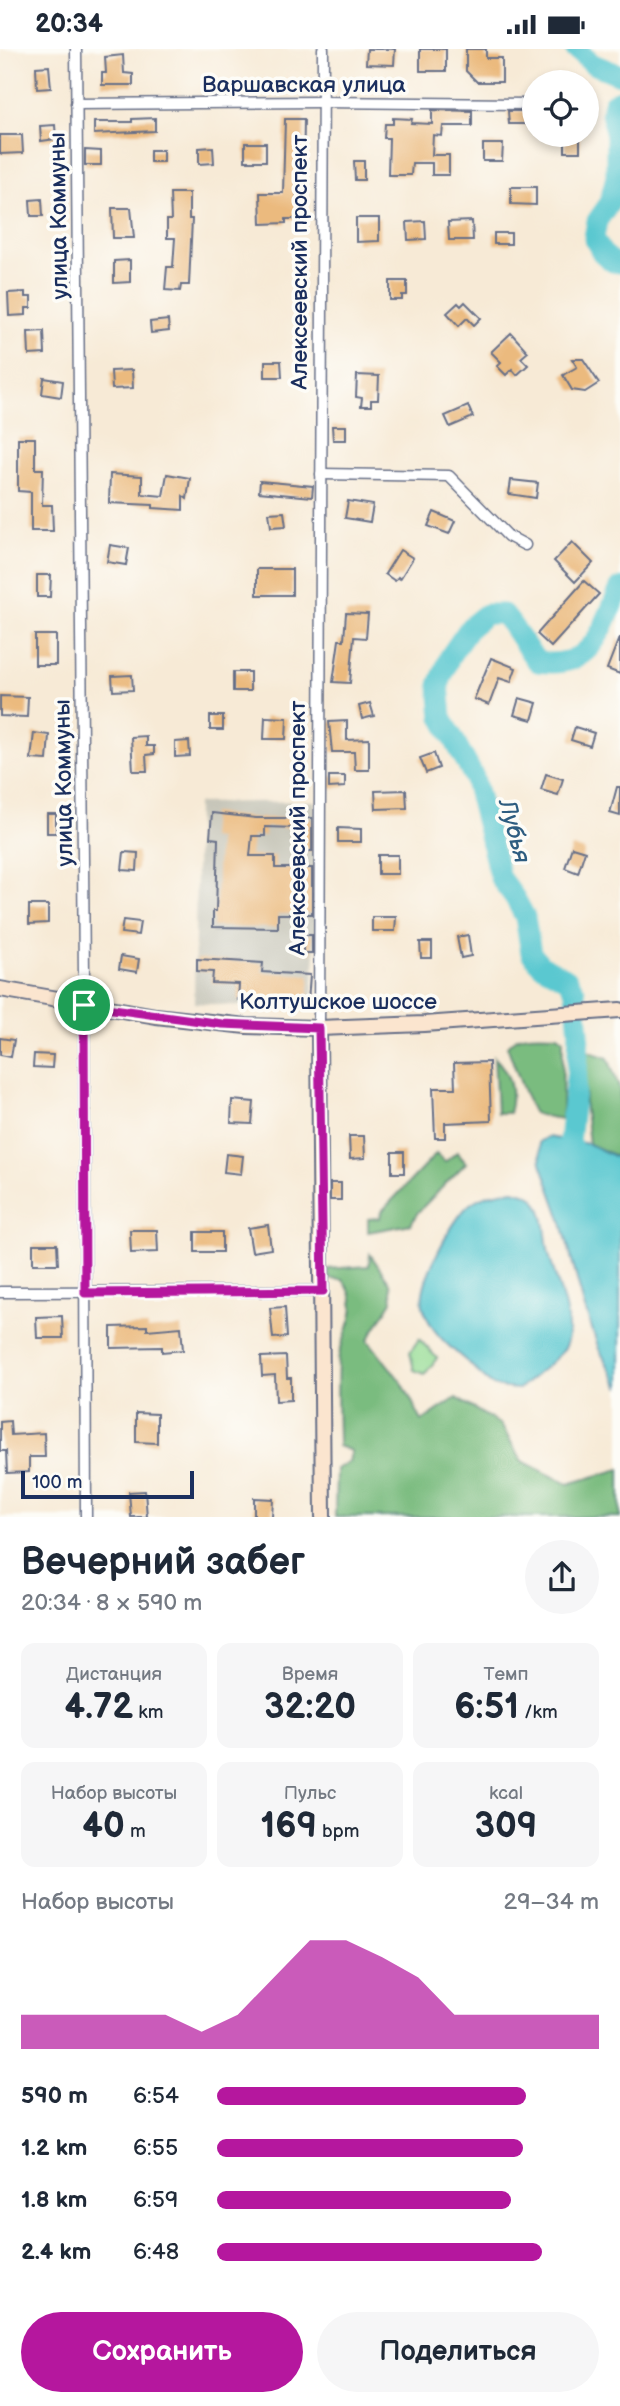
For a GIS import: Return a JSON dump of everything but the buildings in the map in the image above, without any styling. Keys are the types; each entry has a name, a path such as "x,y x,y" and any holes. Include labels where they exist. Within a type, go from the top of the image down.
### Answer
{"main road":[{"name":"Колтушское шоссе","path":"0,989 84,1005 222,1024 319,1028 620,1012"},
{"name":"Алексеевский проспект","path":"319,1028 324,1517"}],"street":[{"name":"улица Коммуны","path":"76,49 86,1517"},
{"name":"Алексеевский проспект","path":"319,1028 323,49"},
{"name":"Варшавская улица","path":"76,104 522,104"},
{"path":"321,474 460,475"},
{"path":"449,476 508,536 525,545"},
{"path":"0,1292 323,1291"}],"shaded area":[{"path":"315,801 315,954 311,1011 194,1003 197,803"}],"green space":[{"path":"558,1035 563,1039 562,1119 534,1113 507,1046 523,1036"},
{"path":"584,1050 608,1058 620,1090 620,1158 589,1144 585,1110"},
{"path":"494,1057 504,1069 510,1083 509,1113 497,1113"},
{"path":"457,1152 466,1163 418,1212 411,1224 368,1232 368,1219 380,1218 381,1212 436,1154 445,1162"},
{"path":"370,1254 390,1283 392,1301 368,1340 403,1384 422,1421 456,1398 501,1425 522,1461 568,1484 620,1469 620,1517 335,1517 336,1469 349,1462 351,1451 338,1446 337,1384 339,1352 350,1323 352,1302 343,1280 329,1279 328,1269 369,1266"},
{"path":"419,1339 437,1358 425,1374 414,1370 410,1352"}],"water":[{"path":"547,1137 589,1144 618,1158 620,1162 620,1388 599,1349 584,1306 561,1219 541,1163 539,1142"},
{"path":"513,1190 532,1196 542,1212 549,1254 568,1323 563,1350 519,1389 502,1388 486,1380 440,1336 423,1306 426,1283 437,1253 461,1214 478,1199"}],"waterway":[{"name":"Лубья","path":"575,49 593,64 620,75"},
{"name":"Лубья","path":"620,100 613,103 611,113 616,136 616,177 609,204 597,221 594,238 602,253 613,262 620,263"},
{"name":"Лубья","path":"580,1164 569,1141 579,1033 575,991 567,979 541,965 531,953 525,917 500,878 474,777 442,717 439,685 450,656 470,627 486,614 503,614 538,662 557,663 571,660 592,644 607,619 620,588"}],"route":[{"path":"84,1005 222,1024 319,1028 323,1291 85,1293 84,1005"}]}
